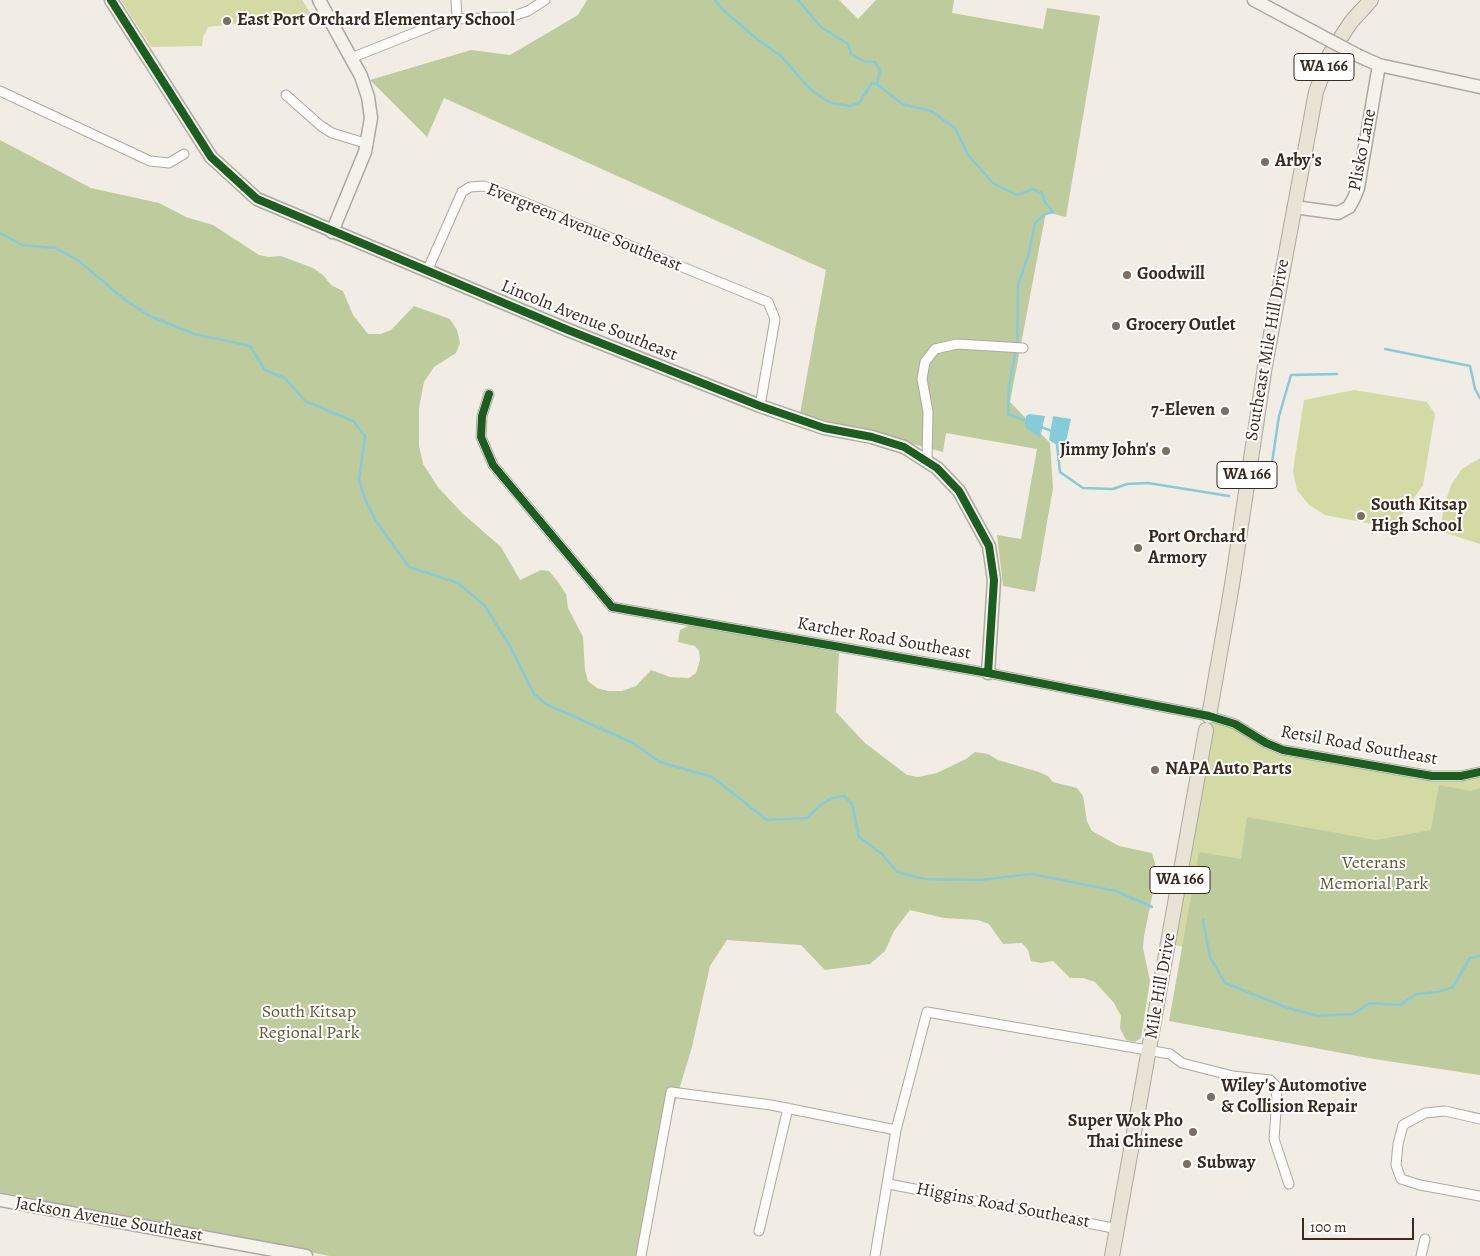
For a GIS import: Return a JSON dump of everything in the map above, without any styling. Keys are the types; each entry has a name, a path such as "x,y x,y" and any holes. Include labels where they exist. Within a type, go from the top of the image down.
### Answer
{"main road":[{"name":"Southeast Mile Hill Drive","path":"1209,716 1232,585 1260,392 1320,79 1340,37 1371,0"},
{"name":"Mile Hill Drive","path":"1112,1256 1206,730"}],"street":[{"name":"Lincoln Avenue Southeast","path":"111,0 211,158 257,199 568,330 760,406 824,428 872,437 904,447 937,468 959,491 989,546 994,580 988,673"},
{"path":"319,0 363,82 370,108 371,125 368,144 332,232"},
{"path":"456,0 457,19"},
{"path":"351,58 382,44 457,19 510,17 528,11 545,0"},
{"path":"1254,0 1359,56 1380,65 1480,87"},
{"name":"Plisko Lane","path":"1294,207 1338,213 1349,206 1354,198 1358,188 1380,65"},
{"path":"0,92 150,161 169,163 184,154"},
{"path":"286,95 321,126 337,135 368,144"},
{"name":"Evergreen Avenue Southeast","path":"428,270 462,192 470,187 484,186 768,302 775,319 760,406"},
{"path":"927,461 928,412 922,379 925,362 935,349 957,344 1023,348"},
{"name":"Karcher Road Southeast","path":"489,394 482,416 482,437 493,465 612,607 988,673 1209,716"},
{"name":"Mile Hill Drive","path":"1206,730 1209,716"},
{"name":"Retsil Road Southeast","path":"1209,716 1235,724 1266,743 1283,750 1432,776 1460,776 1480,772"},
{"path":"875,1256 896,1130 927,1012 1170,1054 1182,1063 1233,1076 1270,1080 1275,1085 1277,1098 1274,1140 1289,1184"},
{"path":"641,1256 671,1092 788,1108 896,1130"},
{"path":"759,1231 788,1108"},
{"path":"1480,1119 1445,1110 1425,1113 1404,1125 1398,1144 1396,1165 1401,1178 1407,1181 1480,1196"},
{"name":"Higgins Road Southeast","path":"888,1184 1118,1229"},
{"name":"Jackson Avenue Southeast","path":"0,1200 264,1252 306,1256"},
{"path":"1422,1256 1425,1239"}],"green space":[{"path":"121,0 302,0 312,15 208,27 203,37 202,46 151,47"},
{"path":"587,0 839,0 858,19 876,0 954,0 952,13 1043,29 1047,8 1100,16 1066,217 1046,212 1010,402 1050,443 1053,488 1035,592 1003,586 997,535 1021,539 1037,449 946,433 943,452 800,414 826,270 444,98 427,137 370,80 471,50 510,55 578,15"},
{"name":"South Kitsap Regional Park","path":"0,140 91,188 159,203 186,217 213,225 259,255 269,257 281,256 313,268 323,275 331,285 343,291 353,315 368,334 381,334 391,330 414,306 450,319 457,330 460,343 456,353 434,367 424,382 419,408 419,446 423,464 438,487 462,513 501,547 520,580 541,570 549,571 558,582 566,594 568,608 583,637 585,670 588,681 597,688 608,691 622,691 636,686 651,670 670,677 689,678 696,673 700,660 699,651 695,646 678,642 680,630 690,625 700,625 839,653 836,712 865,743 907,775 918,777 937,773 966,759 975,752 988,754 998,760 1039,772 1048,776 1053,782 1077,788 1083,796 1087,821 1092,831 1119,846 1152,853 1155,863 1153,892 1143,948 1150,981 1141,1038 1135,1042 1126,1040 1120,1028 1121,1016 1114,1003 1095,982 1083,978 1070,978 1053,961 1041,963 1031,961 1028,950 1022,943 1003,944 989,924 978,920 944,918 910,910 894,931 885,951 870,964 825,970 801,945 727,940 710,966 692,1047 672,1113 636,1256 330,1256 0,1192"},
{"path":"1354,390 1427,402 1435,414 1423,485 1393,528 1325,515 1309,505 1297,490 1293,471 1304,400"},
{"path":"1480,458 1480,544 1440,531 1444,506 1451,485 1462,469"},
{"name":"Veterans Memorial Park","path":"1209,716 1266,743 1417,774 1480,772 1480,1002 1169,944"},
{"name":"Veterans Memorial Park","path":"1439,785 1471,791 1480,788 1480,1075 1374,1059 1169,1021 1199,852 1241,859 1247,817 1376,840 1431,830"}],"water":[{"path":"1029,414 1045,416 1040,438 1025,427 1026,416"},
{"path":"1053,416 1071,419 1065,446 1057,445 1049,440"}],"waterway":[{"path":"715,0 721,8 758,40 781,56 810,89 824,99 831,103 850,106 859,103 872,83 877,84 902,104 931,111 955,128 968,155 993,183 1017,195 1033,189 1042,193 1044,201 1053,212 1045,214 1035,223 1029,253 1018,285 1017,344"},
{"path":"798,0 821,27 848,44 851,54 864,61 875,62 880,71 877,84"},
{"path":"0,233 22,245 56,248 79,261 125,300 150,316 194,334 250,346 265,370 285,378 305,401 353,421 365,436 359,480 365,499 376,521 409,567 458,583 485,606 511,648 534,694 546,704 633,743 660,762 712,777 767,820 807,818 819,806 832,798 844,796 852,804 859,837 882,854 897,872 924,879 979,880 1032,874 1116,891 1152,907"},
{"path":"1385,349 1470,366 1475,389 1480,398"},
{"path":"1016,350 1009,386 1008,414 1026,421"},
{"path":"1270,476 1279,416 1291,375 1337,374"},
{"path":"1041,427 1052,431"},
{"path":"1057,444 1060,472 1083,488 1113,489 1127,484 1148,483 1229,496"},
{"path":"1203,920 1210,957 1225,983 1288,1008 1318,1016 1353,1014 1370,1003 1400,1005 1416,994 1438,992 1453,987 1470,958 1480,956"}],"cycle path":[{"path":"111,0 211,157 257,199 568,330 760,406 824,428 872,437 904,447 937,468 959,491 989,546 994,580 988,673"},
{"path":"489,394 482,416 481,437 493,465 612,607 988,673 1209,716 1235,724 1266,743 1283,750 1432,776 1461,776 1480,772"}],"place":[{"name":"East Port Orchard Elementary School","path":"227,21"},
{"name":"Arby's","path":"1265,162"},
{"name":"Goodwill","path":"1127,275"},
{"name":"Grocery Outlet","path":"1116,326"},
{"name":"7-Eleven","path":"1225,411"},
{"name":"Jimmy John's","path":"1166,451"},
{"name":"South Kitsap High School","path":"1361,516"},
{"name":"Port Orchard Armory","path":"1138,548"},
{"name":"NAPA Auto Parts","path":"1155,770"},
{"name":"Wiley's Automotive & Collision Repair","path":"1211,1097"},
{"name":"Super Wok Pho Thai Chinese","path":"1193,1132"},
{"name":"Subway","path":"1187,1164"}]}
